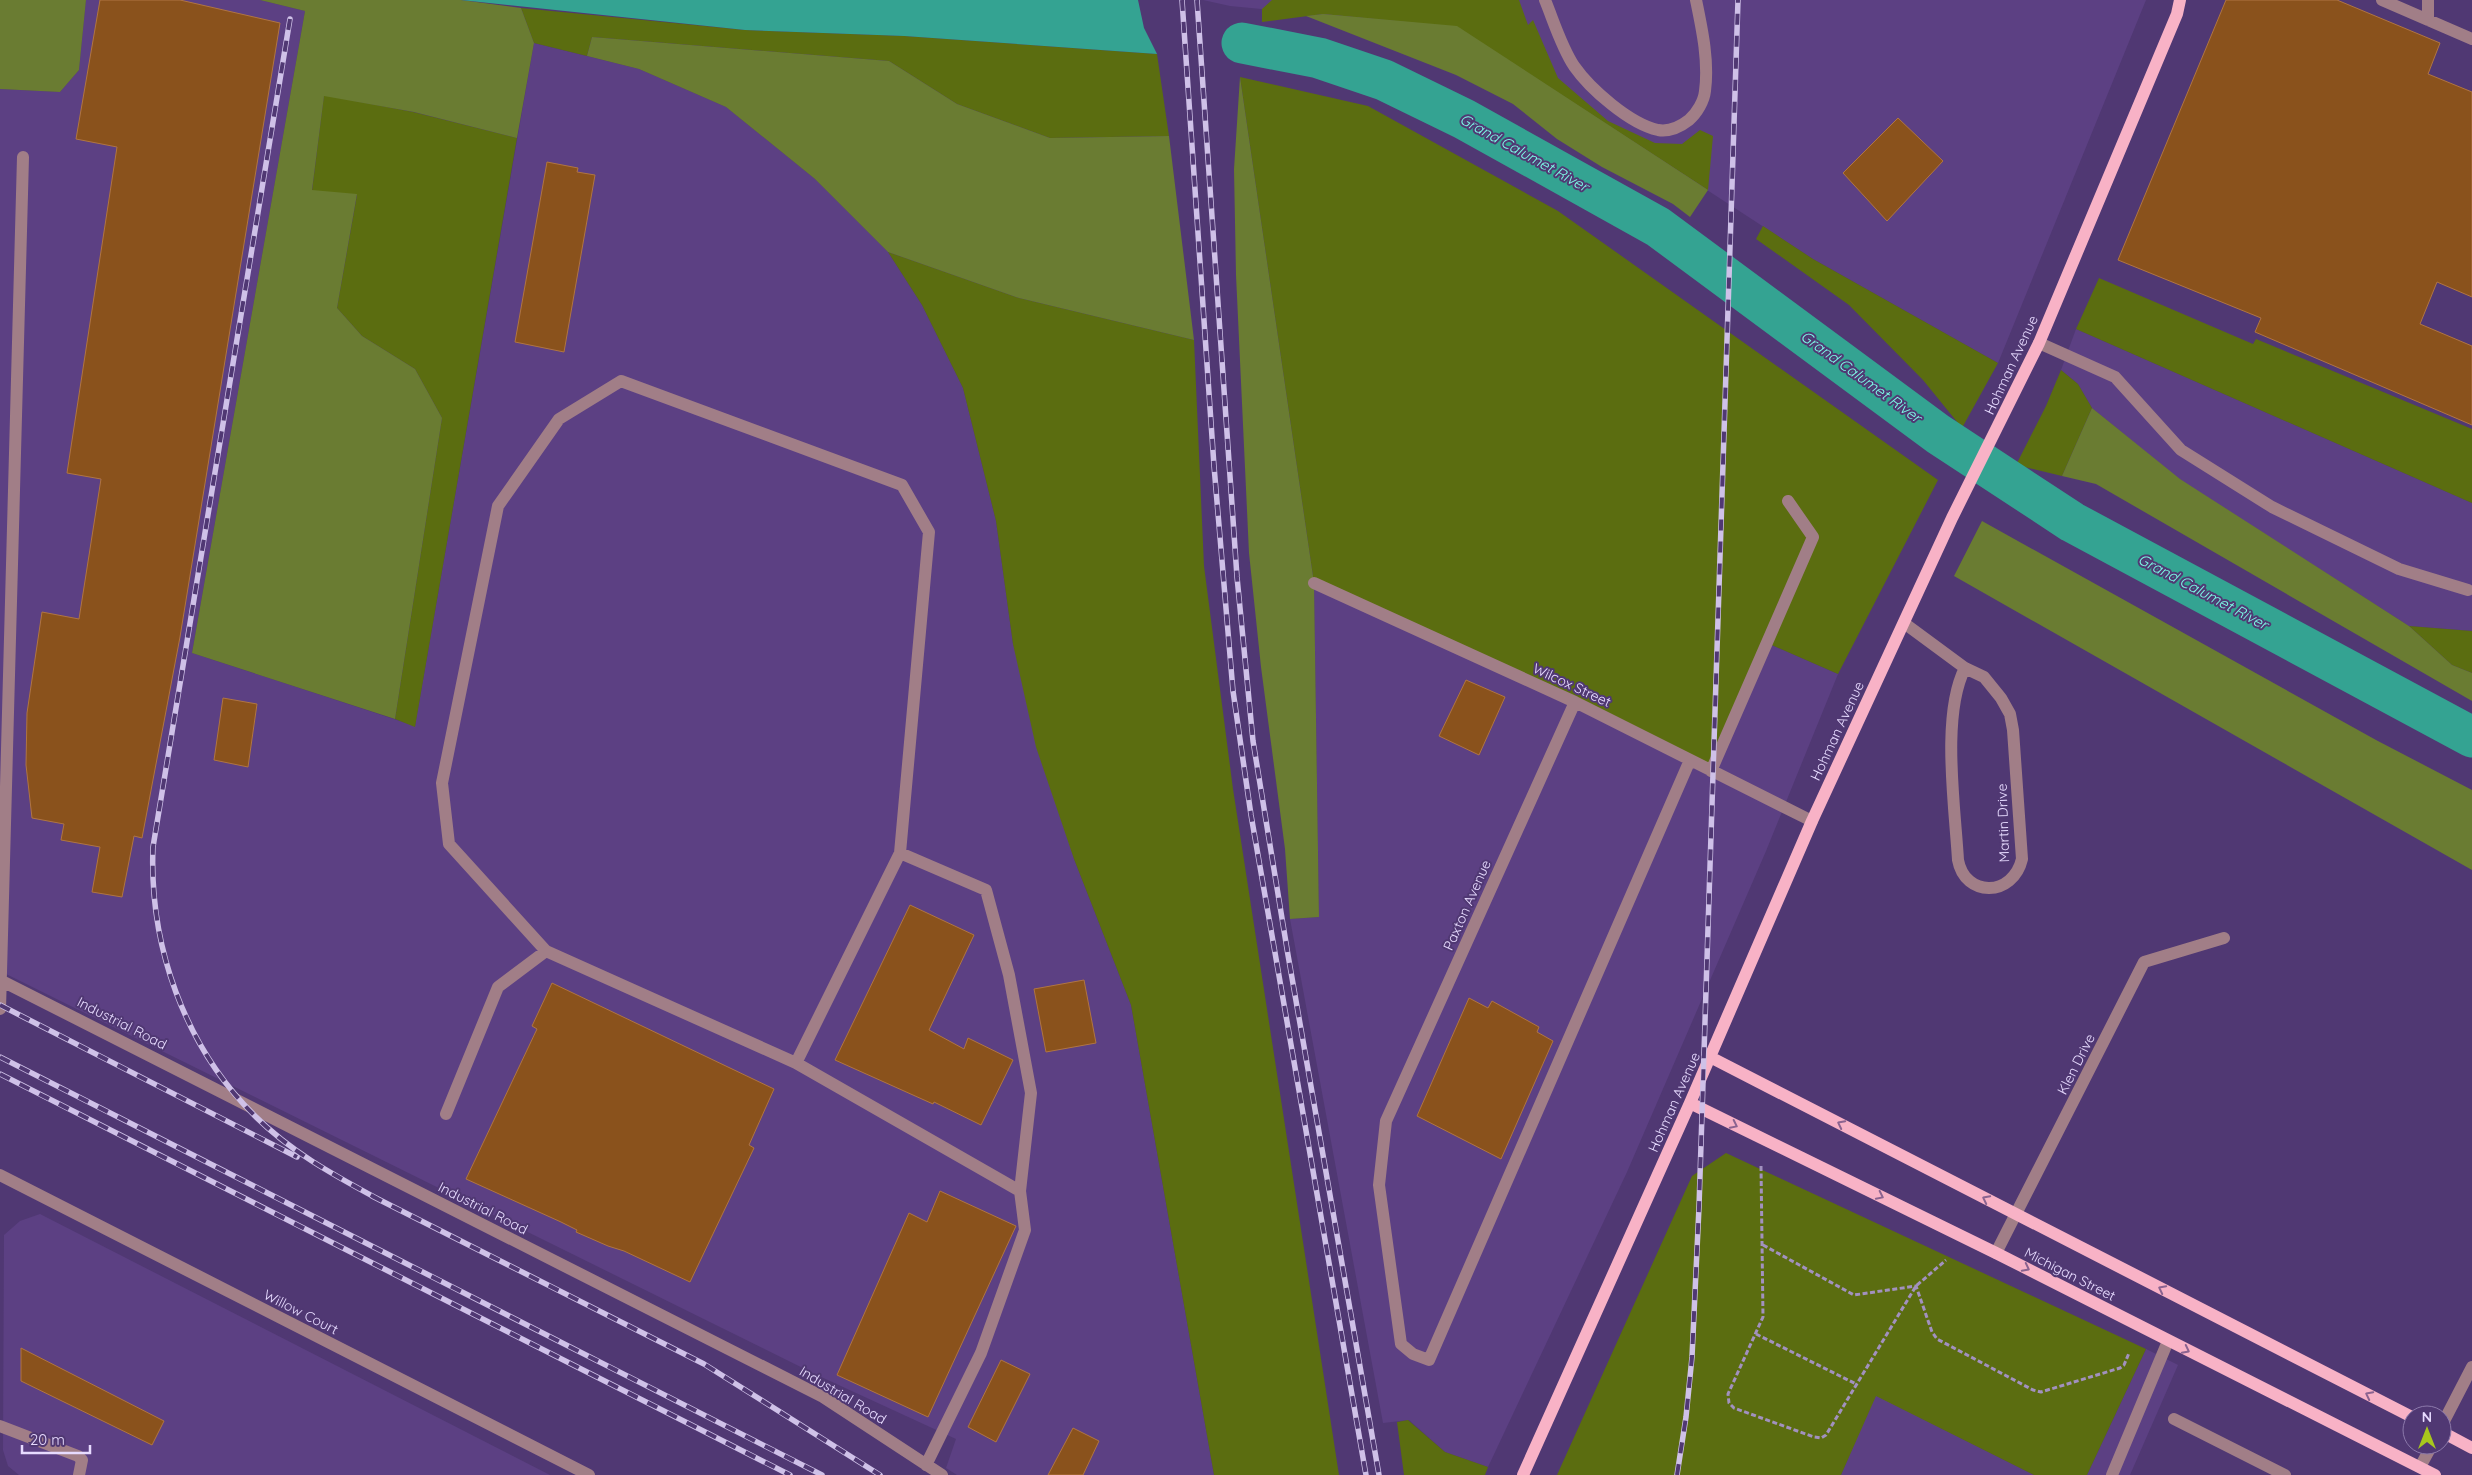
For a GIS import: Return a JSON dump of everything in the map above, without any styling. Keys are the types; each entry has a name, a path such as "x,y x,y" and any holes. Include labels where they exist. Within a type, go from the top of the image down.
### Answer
{"main road":[{"name":"Hohman Avenue","path":"1523,1475 1690,1103 1812,822 1952,518 2008,409 2039,343 2177,14 2180,0"},
{"name":"Michigan Street","path":"1710,1057 2402,1412"},
{"name":"Michigan Street","path":"1690,1103 1996,1253 2435,1475"},
{"path":"2452,1437 2472,1448"}],"street":[{"path":"1545,0 1562,43 1574,66 1598,93 1635,120 1658,130 1677,128 1696,114 1705,92 1705,42 1696,0"},
{"path":"2382,0 2472,39"},
{"path":"2428,0 2428,20"},
{"path":"0,1009 23,157"},
{"path":"2039,343 2115,376 2181,450 2272,507 2399,569 2471,588"},
{"path":"796,1064 900,853 930,532 902,485 621,381 559,419 498,506 442,783 449,844 546,951 796,1064 1020,1191"},
{"path":"1711,771 1813,537 1788,501"},
{"name":"Wilcox Street","path":"1314,583 1575,702 1812,822"},
{"name":"Martin Drive","path":"1904,623 1965,668 1984,677 2001,698 2010,714 2013,730 2022,859 2019,871 2008,884 1994,888 1976,886 1966,879 1959,868 1951,721 1955,696 1965,668"},
{"name":"Paxton Avenue","path":"1575,702 1386,1121 1379,1185 1401,1344 1413,1354 1429,1360 1690,760"},
{"path":"900,853 986,890 1009,975 1032,1093 1020,1191 1025,1230 981,1352 926,1465"},
{"name":"Klen Drive","path":"1996,1253 2144,962 2224,938"},
{"path":"446,1114 498,987 546,951"},
{"name":"Industrial Road","path":"2,981 823,1397 942,1475"},
{"name":"Willow Court","path":"0,1175 589,1475"},
{"path":"2112,1475 2168,1341"},
{"path":"2452,1406 2472,1367"},
{"path":"2174,1419 2285,1475"},
{"path":"0,1426 78,1456 82,1460 79,1475"},
{"path":"2420,1467 2427,1455"}],"path":[{"path":"1761,1166 1763,1317 1728,1394 1729,1403 1734,1408 1821,1438 1826,1435 1916,1286 1946,1260"},
{"path":"1762,1244 1854,1295 1916,1286"},
{"path":"1916,1286 1932,1332 1937,1339 2034,1390 2041,1392 2120,1368 2124,1365 2129,1353"},
{"path":"1756,1334 1856,1384"}],"shaded area":[{"path":"0,0 86,0 79,70 60,92 0,89"},
{"path":"86,0 260,0 305,11 192,653 415,726 534,43 639,69 726,107 815,179 888,252 922,305 963,388 996,521 1013,644 1074,859 1131,1005 1214,1475 957,1475 946,1468 956,1439 817,1375 2,972 0,944 0,89 60,92 79,70"},
{"path":"260,0 461,0 521,8 534,43 517,138 414,112 324,96 312,190 357,194 337,308 362,336 415,369 442,418 395,719 192,653 305,11"},
{"path":"461,0 1138,0 1144,28 1157,54 904,36 745,30"},
{"path":"1203,0 2146,0 1998,363 1813,259 1457,27 1230,6"},
{"path":"1272,0 1519,0 1528,25 1533,20 1558,78 1608,121 1655,143 1682,144 1700,130 1713,136 1708,190 1457,27 1323,14 1262,22 1262,9"},
{"path":"521,8 745,30 904,36 1157,54 1169,136 1050,138 957,104 889,61 592,37 587,56 534,43"},
{"path":"1323,14 1457,26 1708,190 1690,217 1673,204 1602,167 1557,139 1513,104 1456,75 1306,16"},
{"path":"592,37 889,61 957,104 1050,138 1169,136 1194,340 1019,298 888,252 815,179 726,107 639,69 587,56"},
{"path":"1240,77 1368,106 1558,211 1938,480 1838,674 1767,643 1711,771 1314,583"},
{"path":"1240,77 1314,583 1319,917 1290,919 1285,849 1261,667 1249,553 1236,275 1234,169"},
{"path":"324,95 413,112 517,138 415,727 395,719 442,418 415,369 362,336 337,308 357,195 312,191"},
{"path":"1763,226 1813,259 1998,363 1962,428 1923,380 1849,305 1756,239"},
{"path":"888,252 1019,298 1194,340 1204,566 1233,789 1339,1475 1214,1475 1131,1005 1074,859 1036,747 1013,644 996,521 963,388 922,305"},
{"path":"2099,278 2253,344 2256,339 2472,429 2472,503 2076,329"},
{"path":"2076,329 2472,503 2472,631 2409,626 2179,479 2092,408 2078,384 2061,370"},
{"path":"2061,370 2078,384 2092,408 2062,476 2016,465 2046,406"},
{"path":"2092,408 2180,479 2409,626 2452,665 2472,673 2472,701 2096,484 2062,476"},
{"path":"1982,521 2376,740 2472,790 2472,870 1954,576"},
{"path":"1314,583 1767,643 1838,674 1766,851 1627,1172 1488,1467 1445,1452 1409,1420 1383,1423 1290,919 1319,917"},
{"path":"2409,626 2472,631 2472,673 2452,665"},
{"path":"1726,1153 2146,1349 2087,1475 2034,1475 1876,1396 1841,1475 1557,1475 1692,1176"},
{"path":"40,1214 550,1475 19,1475 8,1466 3,1450 4,1235 20,1221"},
{"path":"2146,1349 2178,1365 2130,1475 2087,1475"},
{"path":"1875,1395 2034,1475 1841,1475"},
{"path":"1408,1420 1445,1452 1488,1467 1485,1475 1404,1475 1397,1422"}],"building":[{"path":"100,0 180,0 280,23 180,637 142,838 134,836 122,897 92,892 100,847 61,840 64,824 32,818 26,765 27,713 42,612 79,619 101,479 67,473 117,147 76,139"},
{"path":"2226,0 2337,0 2440,43 2428,74 2472,92 2472,297 2437,282 2420,324 2472,346 2472,425 2255,332 2261,318 2118,260"},
{"path":"1898,118 1943,161 1887,221 1843,173"},
{"path":"547,162 578,168 577,172 595,175 564,352 515,342"},
{"path":"1466,680 1505,697 1479,755 1439,736"},
{"path":"223,698 257,704 248,767 214,760"},
{"path":"910,905 974,935 929,1030 964,1049 968,1038 1013,1060 981,1125 934,1102 933,1104 835,1060"},
{"path":"1084,980 1096,1043 1046,1052 1034,989"},
{"path":"552,983 774,1089 749,1145 754,1148 690,1282 624,1251 576,1232 577,1230 561,1222 466,1179 537,1029 532,1026"},
{"path":"1469,998 1488,1008 1492,1001 1539,1027 1537,1032 1553,1041 1501,1159 1417,1116"},
{"path":"940,1191 1016,1226 928,1417 837,1375 909,1213 927,1222"},
{"path":"21,1348 164,1421 152,1445 21,1381"},
{"path":"1001,1360 1030,1374 996,1442 968,1427"},
{"path":"1073,1428 1099,1441 1083,1475 1048,1475"}],"waterway":[{"name":"Grand Calumet River","path":"1242,43 1319,58 1384,80 1464,119 1658,227 1938,434 2072,522 2472,737"}],"railway":[{"path":"1182,0 1214,466 1233,691 1251,815 1366,1475"},
{"path":"1197,0 1237,577 1253,741 1288,955 1379,1475"},
{"path":"1677,1475 1686,1417 1692,1357 1699,1207 1738,0"},
{"path":"290,19 153,847 153,884 157,921 165,957 176,992 190,1026 230,1088 255,1116 283,1141 345,1181 378,1199"},
{"path":"0,1005 297,1157"},
{"path":"0,1057 822,1475"},
{"path":"0,1074 790,1475"},
{"path":"372,1196 704,1364 880,1475"}]}
